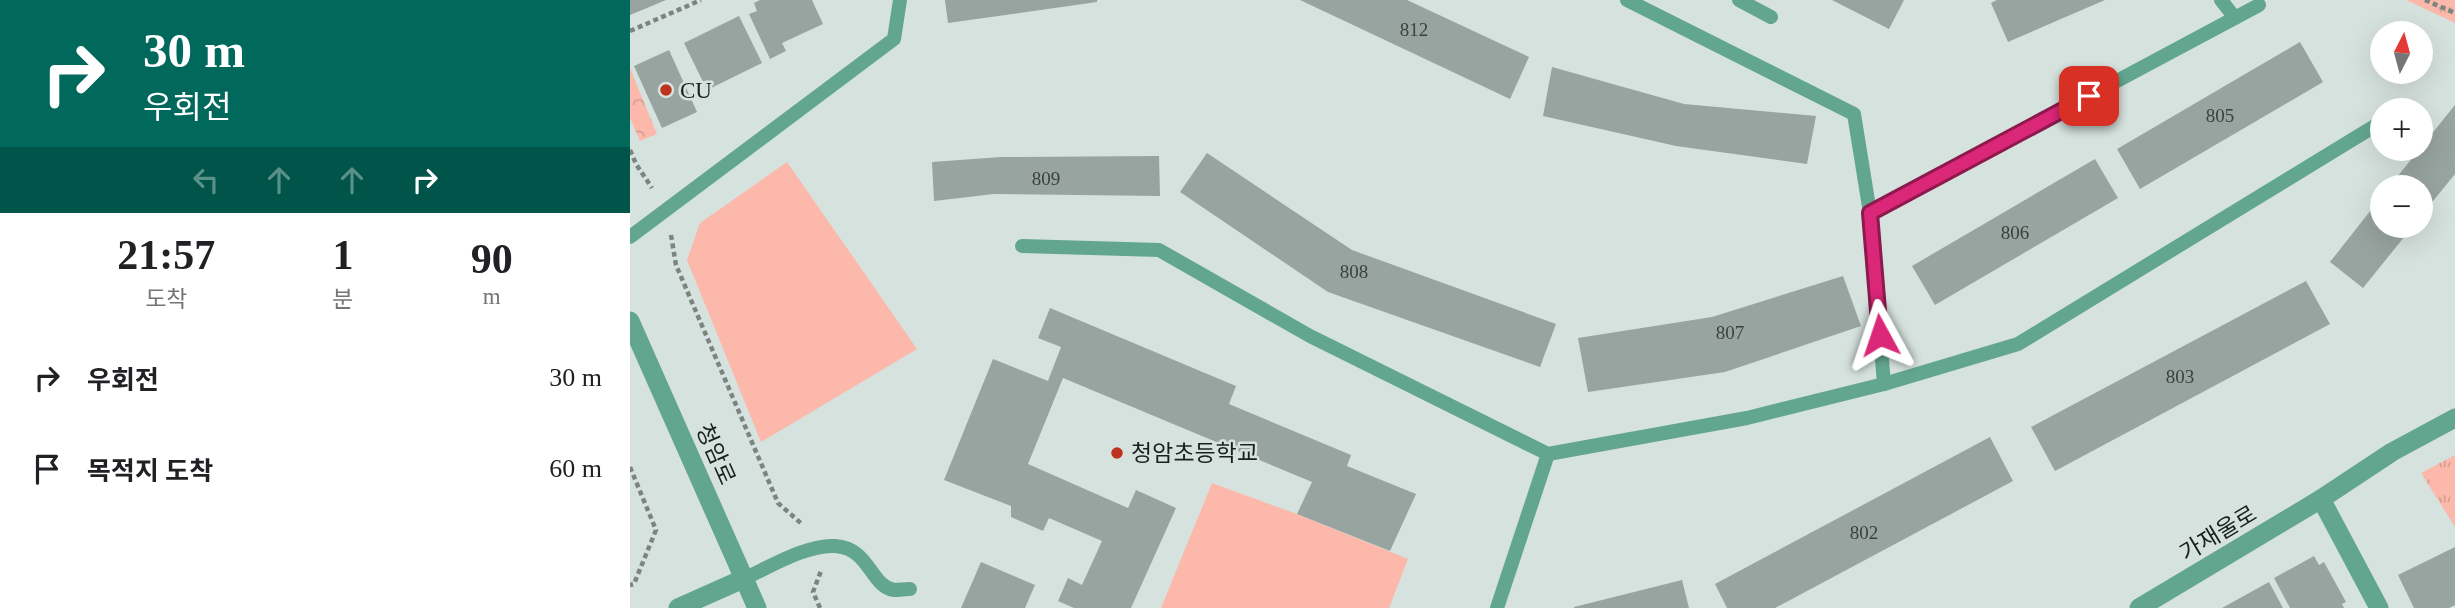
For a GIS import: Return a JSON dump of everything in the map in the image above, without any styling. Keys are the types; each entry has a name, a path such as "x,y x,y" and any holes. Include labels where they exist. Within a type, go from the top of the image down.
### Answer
{"street":[{"name":"청암로","path":"630,321 757,608"},
{"name":"가재울로","path":"2140,608 2392,453 2455,418"},
{"path":"2321,499 2379,608"},
{"path":"678,608 743,579"}],"lane":[{"path":"630,237 894,39 900,0"},
{"path":"1627,0 1854,114 1870,213 1884,384"},
{"path":"1739,0 1771,17"},
{"path":"2221,0 2235,18"},
{"path":"1870,213 2259,5"},
{"path":"1022,246 1160,250 1310,335 1548,454 1747,418 1884,384 2018,344 2370,129"},
{"path":"1497,608 1548,454"},
{"path":"743,579 812,549 836,546 852,551 864,559 880,583 893,590 910,589"}],"path":[{"path":"630,31 701,0"},
{"path":"2425,0 2455,13"},
{"path":"630,150 652,188"},
{"path":"671,235 676,265 778,503 803,525"},
{"path":"630,467 656,530 634,584 630,585"},
{"path":"820,608 813,592 821,571"}],"green space":[{"path":"2406,0 2455,0 2455,23"},
{"path":"630,68 657,134 640,141 630,118"},
{"path":"787,162 917,349 761,442 687,260 700,223"},
{"path":"2455,455 2455,527 2421,473"},
{"path":"1212,483 1408,559 1389,608 1161,608"}],"building":[{"path":"630,0 666,0 630,15"},
{"path":"760,0 812,0 823,24 782,43 786,51 770,59 749,14 757,11 754,3"},
{"path":"945,0 1097,0 1097,2 948,23"},
{"path":"1300,0 1407,0 1529,57 1510,99"},
{"path":"1832,0 1904,0 1889,29"},
{"path":"1997,0 2105,0 2008,42 1991,3"},
{"path":"739,16 762,63 707,90 684,43"},
{"path":"2300,42 2323,82 2140,189 2117,149"},
{"path":"669,50 697,112 662,128 634,66"},
{"path":"1552,67 1684,104 1816,116 1807,164 1676,146 1543,116"},
{"path":"2455,105 2455,174 2433,201 2433,175 2399,175 2410,161 2433,161 2433,132"},
{"path":"1207,153 1352,250 1556,324 1540,367 1328,292 1180,192"},
{"path":"1159,156 1160,196 994,194 934,201 932,162 1001,157"},
{"path":"2095,159 2118,198 1935,305 1912,266"},
{"path":"2370,211 2370,238 2403,238 2363,288 2330,262"},
{"path":"1843,276 1861,326 1725,372 1588,392 1578,338 1712,317"},
{"path":"2306,281 2330,324 2055,471 2031,427"},
{"path":"1050,308 1236,386 1229,404 1351,455 1347,466 1416,494 1390,551 1297,514 1312,482 1063,378 1028,464 1128,508 1136,490 1176,508 1131,608 1074,608 1058,601 1068,578 1082,585 1102,541 1049,518 1043,531 1011,517 1011,506 944,480 993,359 1048,381 1061,347 1038,338"},
{"path":"1990,437 2013,481 1775,608 1727,608 1715,584"},
{"path":"2455,547 2455,605 2449,608 2414,608 2398,575"},
{"path":"2314,556 2319,565 2324,562 2346,602 2342,604 2344,608 2290,608 2274,578"},
{"path":"981,562 1035,585 1025,608 961,608"},
{"path":"1682,580 1689,608 1574,608 1574,607"},
{"path":"2269,582 2283,608 2222,608"}],"place":[{"name":"CU","path":"666,90"},
{"name":"청암초등학교","path":"1117,453"}],"route":[{"path":"1880,335 1870,213 2089,96"}]}
